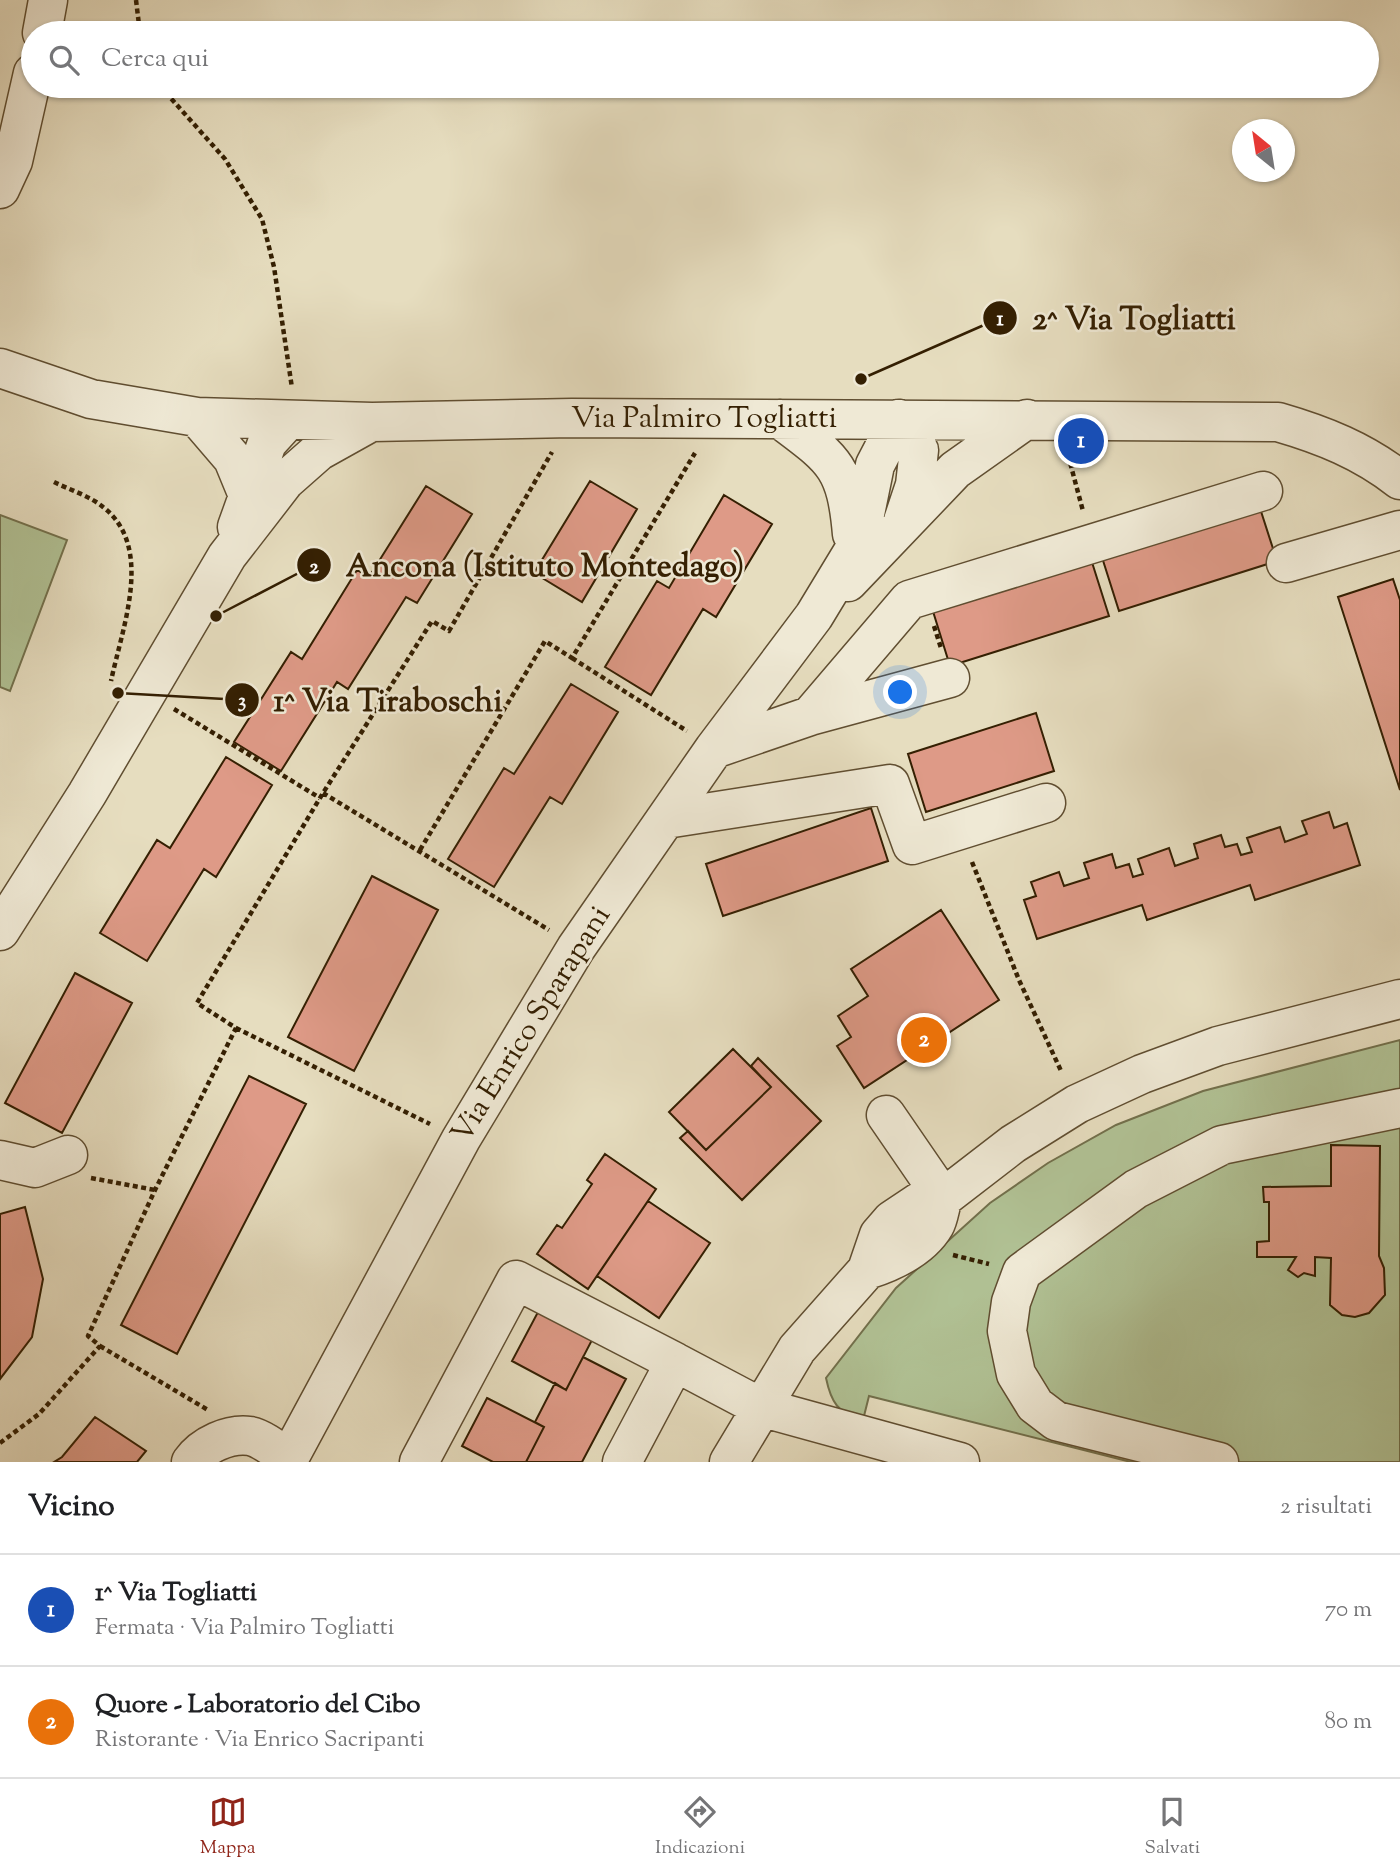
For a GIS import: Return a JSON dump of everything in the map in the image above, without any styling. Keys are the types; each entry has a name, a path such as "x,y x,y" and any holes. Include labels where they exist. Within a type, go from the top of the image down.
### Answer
{"street":[{"path":"44,21 48,0"},
{"path":"0,189 13,161 27,98"},
{"name":"Via Palmiro Togliatti","path":"0,368 91,399 197,417 372,422 572,418 1278,422 1324,435 1394,461"},
{"path":"197,417 233,459 247,494"},
{"path":"780,419 827,454 848,491 854,550"},
{"name":"Via Enrico Sparapani","path":"252,1436 288,1460 461,1139 576,948 714,749 814,616 854,550 875,465 899,419 919,450 915,485 899,530"},
{"name":"Via Enrico Sparapani","path":"814,616 955,470 1043,419"},
{"path":"285,481 288,420"},
{"path":"228,556 247,494 267,443 288,420"},
{"path":"0,931 87,794 128,689 285,481 319,451 372,422"},
{"path":"810,716 909,600 1263,491"},
{"path":"1286,563 1400,530"},
{"path":"714,749 810,716 950,678"},
{"path":"666,820 890,784 912,845 1046,803"},
{"path":"729,1462 797,1349 867,1270 879,1235 892,1220 919,1202 943,1198 1013,1144 1077,1104 1142,1074 1218,1046 1400,999"},
{"path":"1219,1462 1056,1421 1035,1405 1016,1374 1007,1331 1012,1302 1022,1272 1136,1189 1222,1145 1400,1108"},
{"path":"886,1115 943,1198"},
{"path":"0,1160 35,1168 68,1155"},
{"path":"867,1270 897,1260 915,1246 935,1225 943,1198"},
{"path":"419,1462 516,1280 760,1407 960,1462"},
{"path":"621,1462 675,1362"},
{"path":"191,1462 197,1453 220,1440 252,1436"}],"path":[{"path":"136,0 139,21"},
{"path":"171,98 225,159 262,219 274,267 289,364 292,390 288,420"},
{"path":"461,1139 236,1028 197,1003 321,795 432,621 449,631 572,418"},
{"path":"572,658 715,419"},
{"path":"1043,419 1093,545"},
{"path":"54,482 103,506 125,531 132,565 128,689 420,850 576,948"},
{"path":"925,594 950,678"},
{"path":"420,850 545,641 714,749"},
{"path":"959,829 1019,980 1077,1104"},
{"path":"236,1028 88,1336 100,1346 252,1436"},
{"path":"915,1246 1022,1272"},
{"path":"0,1443 39,1414 100,1346"}],"green space":[{"path":"0,515 67,540 10,691 0,687"},
{"path":"1400,1040 1400,1462 1131,1462 869,1396 863,1420 847,1414 833,1400 826,1378 896,1288 990,1203 1048,1163 1116,1125 1203,1091"}],"building":[{"path":"590,481 637,509 582,602 534,573"},
{"path":"426,486 472,514 417,603 406,597 348,689 337,682 281,771 234,742 291,652 302,659 357,570 369,577"},
{"path":"724,495 772,524 716,617 703,609 651,695 605,667 657,581 669,588"},
{"path":"1258,502 1277,561 1119,611 1100,551"},
{"path":"1090,556 1109,616 950,666 931,605"},
{"path":"1393,579 1400,600 1400,790 1338,597"},
{"path":"571,684 618,712 562,804 550,797 494,887 448,859 504,768 514,774"},
{"path":"1036,713 1054,771 926,812 908,754"},
{"path":"226,757 272,785 216,877 204,869 147,961 100,933 157,840 170,848"},
{"path":"871,808 888,861 723,916 706,864"},
{"path":"1329,812 1334,828 1347,823 1360,865 1255,900 1250,885 1147,920 1142,905 1037,939 1024,900 1036,896 1031,882 1059,872 1064,886 1089,878 1084,863 1112,854 1116,868 1129,864 1133,877 1143,874 1138,859 1169,848 1175,866 1198,858 1194,844 1221,835 1225,847 1237,844 1241,855 1252,852 1247,838 1280,827 1285,842 1307,834 1302,821"},
{"path":"372,876 438,910 354,1071 288,1037"},
{"path":"941,910 999,1000 864,1088 837,1046 851,1037 838,1016 868,996 851,969"},
{"path":"75,973 132,1003 62,1133 5,1103"},
{"path":"733,1049 771,1087 706,1150 669,1112"},
{"path":"758,1058 821,1121 742,1200 680,1138 688,1131 706,1150 771,1087 751,1066"},
{"path":"249,1076 306,1104 177,1354 121,1325"},
{"path":"1331,1145 1380,1146 1379,1256 1384,1268 1385,1295 1369,1313 1355,1317 1342,1315 1330,1305 1331,1258 1315,1257 1315,1276 1304,1273 1298,1277 1288,1270 1296,1257 1257,1257 1257,1242 1269,1241 1269,1202 1264,1202 1263,1187 1331,1186"},
{"path":"605,1154 656,1189 588,1289 537,1254 557,1225 562,1228 592,1184 587,1180"},
{"path":"648,1201 710,1243 659,1318 597,1276"},
{"path":"25,1207 43,1279 32,1337 0,1379 0,1214"},
{"path":"538,1312 592,1340 566,1390 512,1361"},
{"path":"583,1357 626,1379 582,1462 526,1462 544,1427 535,1422 555,1383 566,1390"},
{"path":"487,1398 544,1427 526,1462 493,1462 462,1446"},
{"path":"95,1417 146,1451 137,1462 54,1462 62,1457"}],"place":[{"name":"2^ Via Togliatti","path":"861,379"},
{"name":"1^ Via Togliatti","path":"1081,441"},
{"name":"Ancona (Istituto Montedago)","path":"216,616"},
{"name":"1^ Via Tiraboschi","path":"118,693"},
{"name":"Quore - Laboratorio del Cibo","path":"924,1040"}]}
